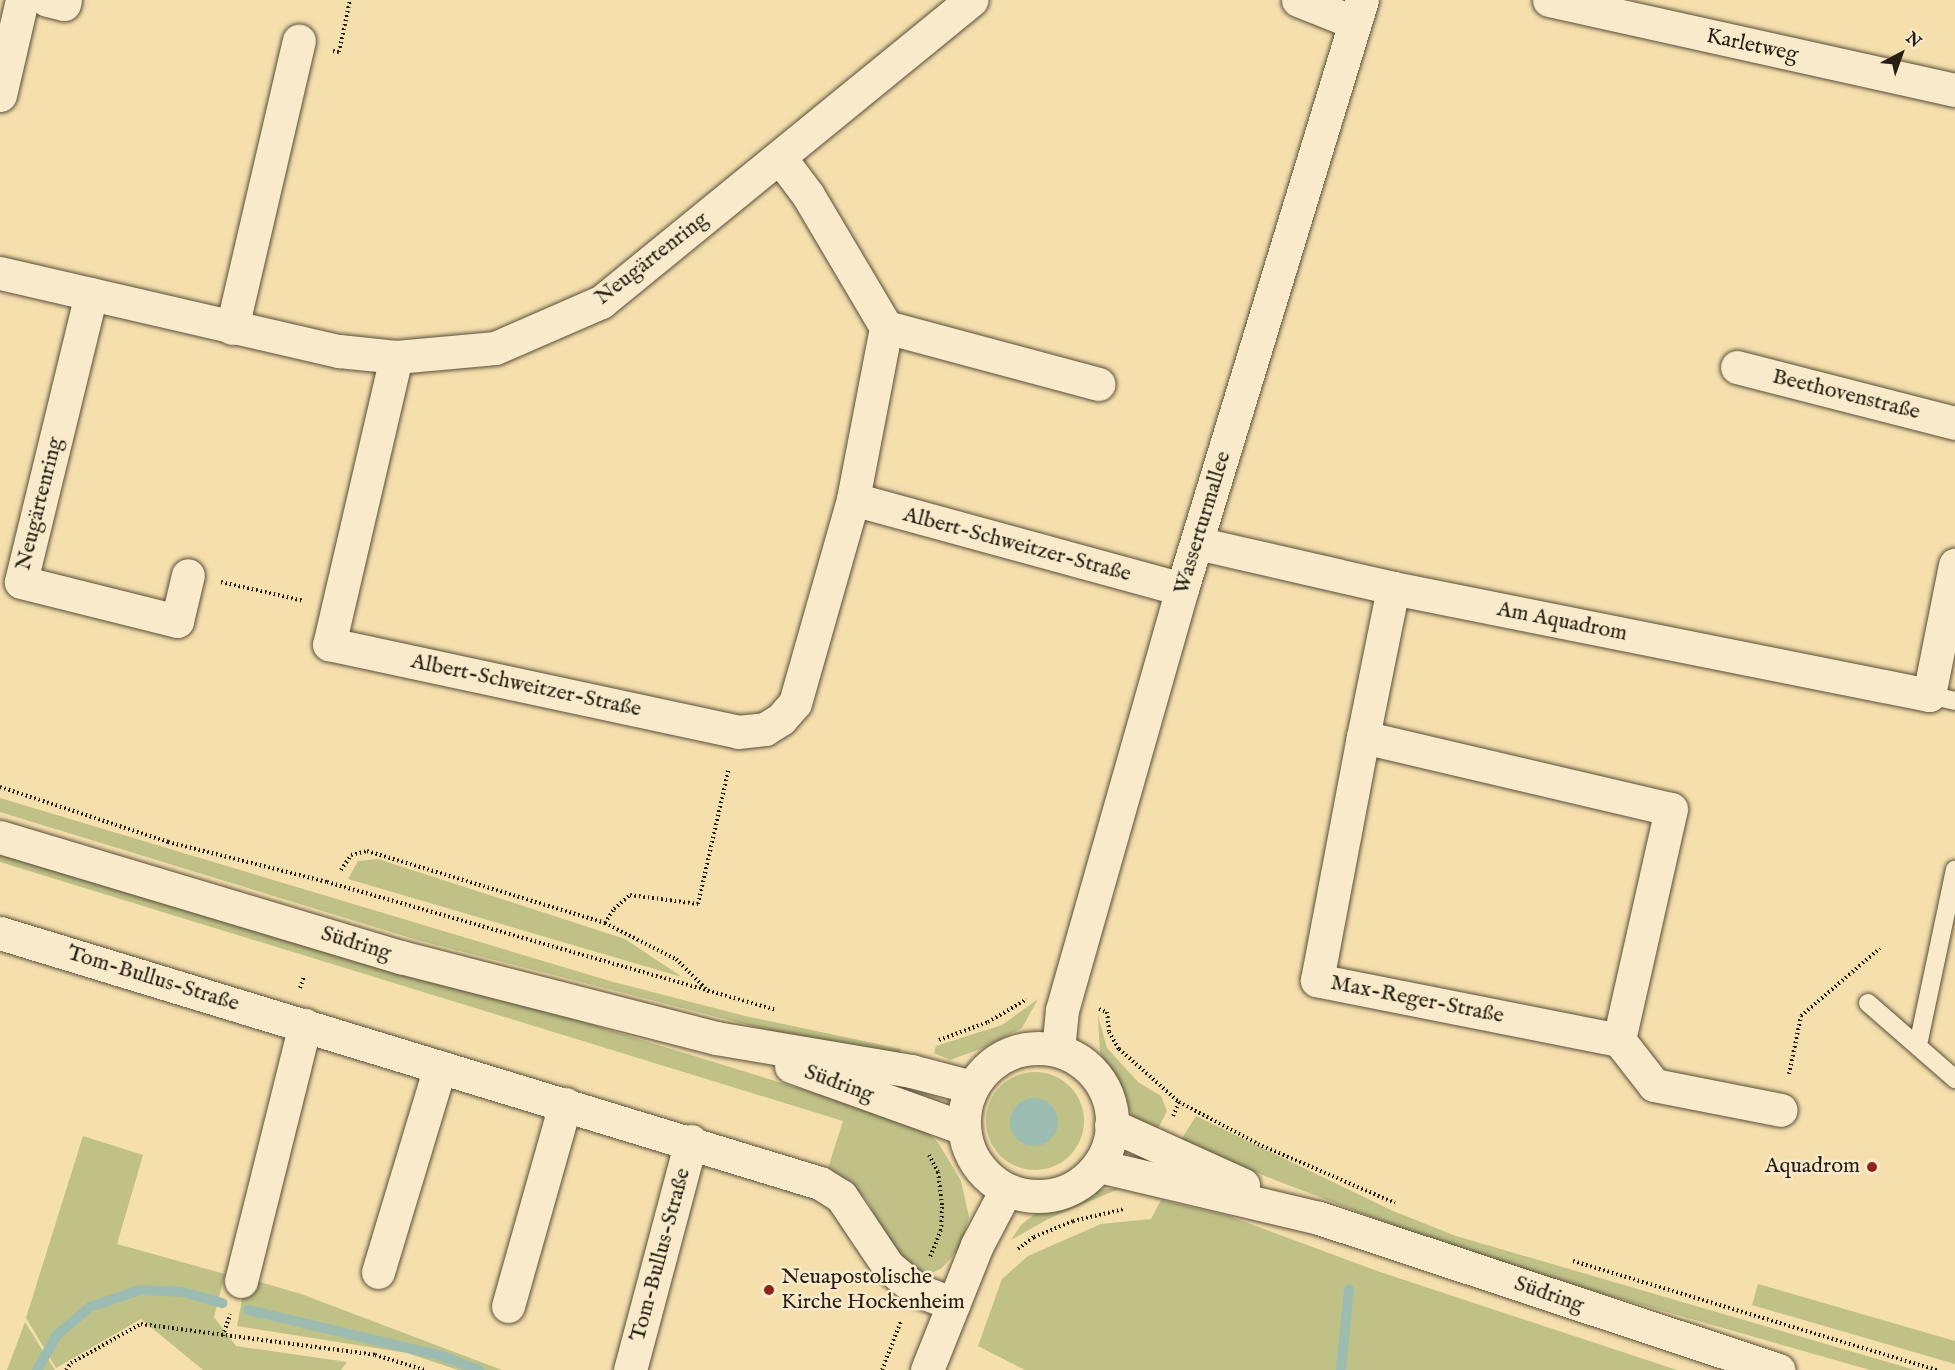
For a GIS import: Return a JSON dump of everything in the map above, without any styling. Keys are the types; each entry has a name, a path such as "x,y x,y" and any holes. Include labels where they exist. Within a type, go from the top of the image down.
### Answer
{"street":[{"path":"0,95 22,0"},
{"path":"47,0 64,4 65,0"},
{"path":"1298,0 1358,11"},
{"name":"Karletweg","path":"1549,0 1955,90"},
{"name":"Neugärtenring","path":"0,273 339,351 396,357 495,348 601,303 780,158 949,6"},
{"name":"Wasserturmallee","path":"1058,1050 1066,997 1182,589 1358,11"},
{"path":"232,328 299,42"},
{"path":"780,158 808,195 886,327 1098,384"},
{"name":"Neugärtenring","path":"91,294 21,582 177,621 188,575"},
{"name":"Albert-Schweitzer-Straße","path":"396,357 329,644 738,732 765,729 781,719 795,703 853,499 886,327"},
{"name":"Beethovenstraße","path":"1737,367 1955,423"},
{"name":"Albert-Schweitzer-Straße","path":"853,499 1182,589"},
{"name":"Am Aquadrom","path":"1197,543 1393,588 1942,698"},
{"path":"1942,698 1955,565"},
{"name":"Max-Reger-Straße","path":"1393,588 1317,981 1619,1040"},
{"path":"1363,737 1671,809 1619,1040 1654,1085 1781,1110"},
{"name":"Südring","path":"0,837 400,957 716,1038 911,1071 972,1087"},
{"name":"Tom-Bullus-Straße","path":"0,933 691,1141 820,1183 841,1196 888,1266 917,1290 953,1304"},
{"path":"241,1281 305,1024"},
{"name":"Südring","path":"716,1038 963,1128"},
{"path":"1027,1047 1058,1050 1084,1062 1104,1086 1112,1110 1110,1144 1099,1166 1065,1192 1034,1197 1006,1190 984,1175 969,1153 963,1128 965,1100 979,1074 1003,1054 1027,1047"},
{"path":"378,1272 440,1067"},
{"path":"508,1306 565,1104"},
{"name":"Südring","path":"1111,1125 1156,1164"},
{"name":"Tom-Bullus-Straße","path":"630,1370 691,1141"},
{"name":"Südring","path":"1099,1166 1156,1164 1779,1370"},
{"path":"927,1370 977,1245 1006,1190"}],"lane":[{"path":"1918,1045 1955,870"},
{"path":"1868,1003 1955,1078"}],"path":[{"path":"188,575 337,609"},
{"path":"605,923 614,909 630,896 698,904 738,732"},
{"path":"0,787 168,842 327,882 711,993 676,959 605,923 367,851 351,855 341,870"},
{"path":"1781,1110 1801,1016 1880,948"},
{"path":"911,1071 918,1044 988,1022 1038,992 1066,997"},
{"path":"1107,1012 1109,1032 1119,1049 1179,1102 1258,1144 1404,1207"},
{"path":"941,1230 1006,1258 1034,1237 1140,1202 1179,1102"},
{"path":"882,1370 941,1230 938,1172 926,1149"},
{"path":"1561,1258 1937,1370"},
{"path":"66,1370 70,1363 141,1324 375,1355 425,1370"}],"green space":[{"path":"0,798 610,981 745,1016 901,1049 900,1057 787,1035 417,940 0,812"},
{"path":"0,843 922,1126 939,1144 961,1181 969,1217 961,1246 942,1268 926,1276 911,1273 897,1259 867,1200 850,1181 828,1168 843,1121 0,862"},
{"path":"378,859 625,939 682,977 348,879 358,861"},
{"path":"1038,999 1022,1028 983,1048 950,1060 934,1053 936,1046 1002,1025"},
{"path":"1098,1016 1107,1048 1138,1082 1161,1096 1167,1111 1155,1134 1135,1121 1100,1053"},
{"path":"1035,1072 1054,1076 1070,1086 1080,1102 1084,1121 1080,1140 1070,1156 1054,1166 1035,1170 1016,1166 1000,1156 990,1140 986,1121 990,1102 1000,1086 1016,1076"},
{"path":"1196,1116 1393,1211 1456,1236 1915,1370 1870,1370 1481,1259 1179,1143"},
{"path":"83,1136 143,1155 117,1244 225,1274 214,1317 236,1346 347,1362 341,1370 203,1370 141,1319 56,1368 26,1318"},
{"path":"1121,1188 1048,1219 1011,1240 1021,1225 1040,1210 1069,1204 1094,1190"},
{"path":"1161,1200 1229,1216 1380,1272 1677,1370 1025,1370 978,1346 1002,1279 1028,1256 1101,1224 1151,1219"},
{"path":"246,1278 301,1294 502,1370 458,1370 407,1353 237,1326"},
{"path":"1758,1284 1955,1341 1955,1364 1752,1305"},
{"path":"25,1322 55,1370 7,1370"}],"water":[{"path":"1029,1098 1039,1098 1051,1105 1058,1117 1058,1127 1051,1139 1039,1146 1029,1146 1014,1135 1010,1127 1010,1117 1021,1102"}],"waterway":[{"path":"1341,1370 1349,1289"},
{"path":"37,1370 57,1335 90,1307 140,1290 183,1292 222,1303"},
{"path":"248,1310 442,1356 479,1370"}],"place":[{"name":"Aquadrom","path":"1872,1167"},
{"name":"Neuapostolische Kirche Hockenheim","path":"769,1290"}]}
